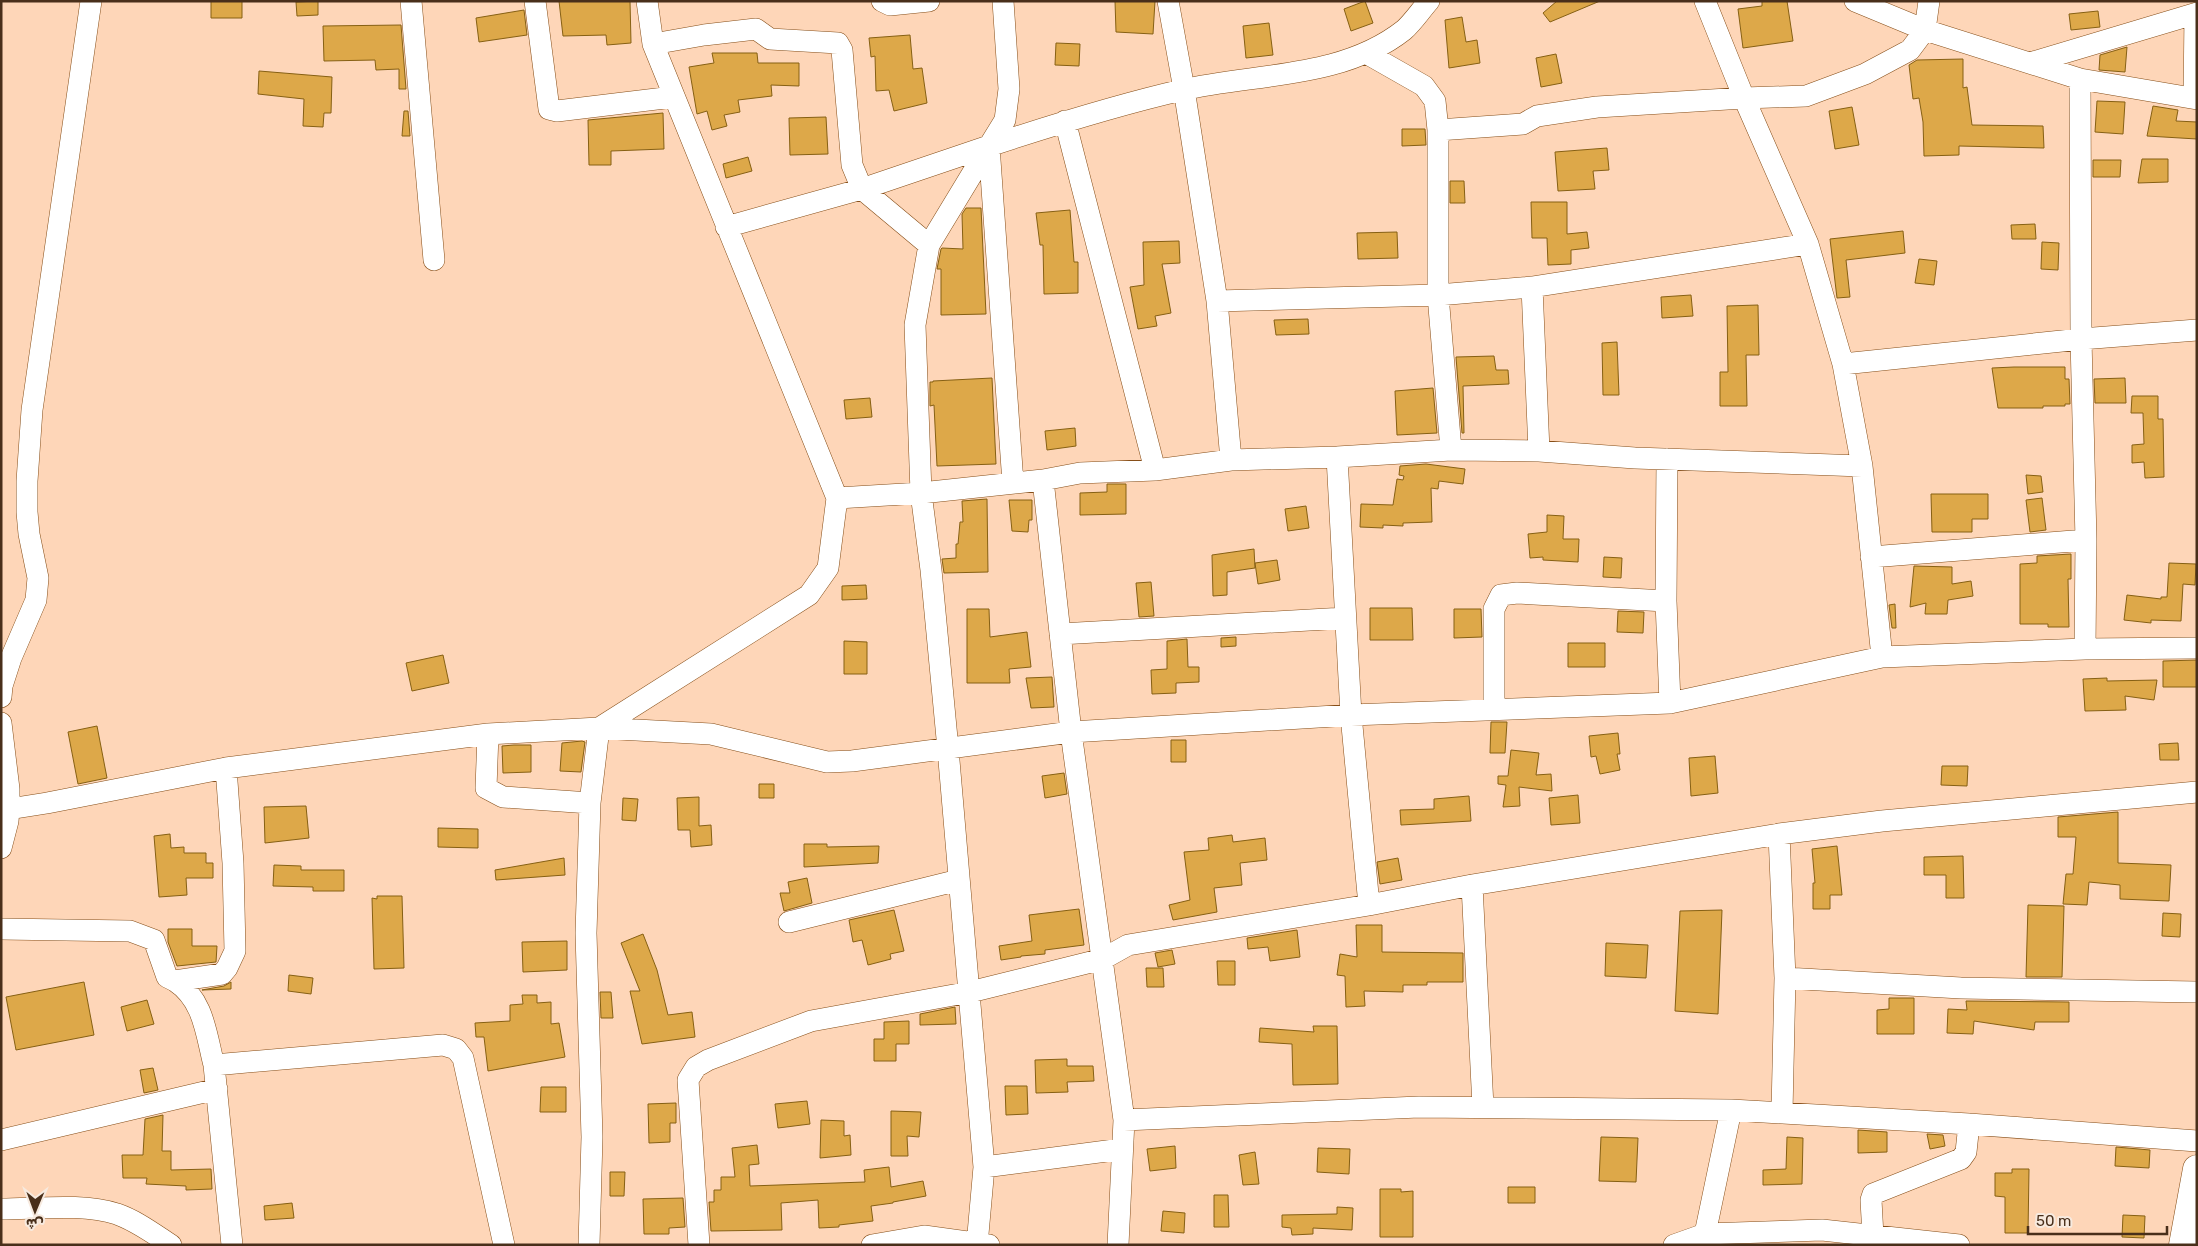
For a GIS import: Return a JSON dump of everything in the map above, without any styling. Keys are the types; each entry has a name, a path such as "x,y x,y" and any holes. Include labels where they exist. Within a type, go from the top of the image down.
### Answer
{"main road":[{"path":"2183,1245 2197,1170"}],"street":[{"path":"1,697 2,686 11,658 36,600 38,578 29,534 26,481 32,410 91,1"},
{"path":"411,1 434,260"},
{"path":"536,1 549,109 557,111 674,97"},
{"path":"599,728 809,595 828,568 837,498 653,44 647,1"},
{"path":"882,1 890,6 929,1"},
{"path":"872,1245 924,1236 981,1244 984,1167 948,749 931,570 921,493 915,325 929,245 1005,120 1009,89 1003,1"},
{"path":"1168,1 1184,89 1217,301 1231,460"},
{"path":"726,227 862,189 1065,121 1184,89 1328,66 1366,53 1405,30 1429,1"},
{"path":"1705,1 1744,98 1808,244 1843,364 1862,466 1882,657"},
{"path":"1855,1 1925,30 2080,79 2196,99 2196,13 2030,63"},
{"path":"1438,130 1523,124 1537,116 1597,107 1806,96 1865,74 1910,50 1925,30 1929,1"},
{"path":"653,44 704,34 756,29 770,39 838,43 842,50 852,165 862,189 929,245"},
{"path":"1366,53 1424,86 1435,101 1438,130 1438,295 1451,450"},
{"path":"2080,79 2081,339 2086,540 2085,649"},
{"path":"1065,121 1155,470"},
{"path":"989,146 1013,483"},
{"path":"1217,301 1438,295 1532,287 1808,244"},
{"path":"1532,287 1539,451"},
{"path":"1843,364 2081,339 2197,330"},
{"path":"837,498 921,493 1043,480 1080,473 1155,470 1231,460 1337,457 1451,450 1539,451 1667,459 1862,466"},
{"path":"1337,457 1351,715 1369,905"},
{"path":"1667,459 1666,601 1670,703"},
{"path":"1043,480 1071,732 1124,1120 1118,1245"},
{"path":"1872,558 2086,540"},
{"path":"1494,708 1494,609 1501,595 1518,592 1666,601"},
{"path":"1060,634 1345,618"},
{"path":"9,808 47,803 226,768 488,734 599,728 711,734 827,762 852,761 1071,732 1494,708 1670,703 1882,657 2085,649 2197,648"},
{"path":"1,723 9,789 8,820 1,848"},
{"path":"589,1245 592,1137 586,933 590,803 599,728"},
{"path":"488,734 486,788 492,793 503,798 590,803"},
{"path":"175,981 222,974 227,968 234,951 233,863 226,768"},
{"path":"698,1245 688,1080 696,1067 708,1060 811,1020 970,992 1102,959 1128,945 1779,834 1882,821 2197,792"},
{"path":"1779,834 1784,978 1782,1112"},
{"path":"789,922 959,880"},
{"path":"1472,885 1483,1107"},
{"path":"1,929 130,931 154,940 167,977 184,987 199,1006 214,1065 232,1245"},
{"path":"1784,978 1961,988 2197,992"},
{"path":"214,1065 442,1045 456,1048 463,1058 504,1245"},
{"path":"1,1140 217,1089"},
{"path":"1124,1120 1419,1107 1731,1110 1969,1124 2197,1141"},
{"path":"1705,1234 1731,1110"},
{"path":"1873,1236 1871,1200 1874,1194 1961,1158 1966,1152 1969,1124"},
{"path":"984,1167 1122,1149"},
{"path":"1,1209 96,1210 118,1214 171,1245"},
{"path":"1674,1245 1705,1234 1822,1230 1959,1245"}],"building":[{"path":"211,1 242,1 242,18 211,18"},
{"path":"318,1 318,15 297,16 296,2"},
{"path":"559,1 630,1 631,43 607,45 606,35 563,36"},
{"path":"1115,1 1155,1 1153,34 1116,32"},
{"path":"1365,1 1373,23 1351,31 1344,9"},
{"path":"1557,1 1600,1 1550,22 1543,13"},
{"path":"1762,1 1787,1 1793,41 1743,48 1738,9 1762,6"},
{"path":"524,10 527,35 479,42 476,18"},
{"path":"2098,11 2100,27 2071,30 2069,14"},
{"path":"1462,17 1466,42 1477,40 1480,63 1449,68 1445,20"},
{"path":"1269,23 1273,55 1246,58 1243,26"},
{"path":"401,25 406,89 399,89 399,69 376,70 375,60 324,61 323,26"},
{"path":"910,35 913,69 922,68 927,103 894,111 889,90 876,91 875,56 871,57 869,38"},
{"path":"1056,43 1080,44 1079,66 1055,65"},
{"path":"2127,47 2125,72 2099,70 2100,55"},
{"path":"712,53 757,53 758,63 799,63 799,86 771,85 772,96 738,100 740,112 724,115 727,126 712,130 707,111 697,114 689,67 714,63"},
{"path":"1556,54 1562,83 1541,87 1536,58"},
{"path":"1963,59 1963,88 1967,87 1972,125 2043,126 2044,148 1959,146 1959,155 1924,156 1923,122 1919,98 1913,99 1909,65 1917,60"},
{"path":"259,71 332,77 331,113 324,113 323,127 303,126 304,99 258,94"},
{"path":"2097,101 2125,102 2123,134 2095,132"},
{"path":"2153,106 2178,110 2176,121 2197,122 2197,139 2147,136"},
{"path":"1852,107 1859,145 1835,149 1829,111"},
{"path":"404,111 408,111 410,136 402,136"},
{"path":"663,113 664,149 611,151 611,165 589,165 588,120"},
{"path":"826,117 828,154 790,155 789,118"},
{"path":"1402,129 1425,129 1426,145 1402,146"},
{"path":"1607,148 1609,170 1593,171 1595,189 1558,191 1555,152"},
{"path":"748,157 752,171 726,178 723,164"},
{"path":"2142,159 2168,159 2168,182 2138,183"},
{"path":"2093,160 2121,160 2120,177 2093,177"},
{"path":"1450,181 1464,181 1465,203 1450,203"},
{"path":"1531,202 1567,202 1567,234 1587,232 1589,248 1571,250 1571,264 1548,265 1547,238 1532,238"},
{"path":"966,208 981,208 986,314 941,315 941,269 937,269 941,249 963,249 962,214"},
{"path":"1070,210 1074,262 1078,262 1078,293 1044,294 1043,245 1040,245 1036,213"},
{"path":"2035,224 2036,239 2012,239 2011,225"},
{"path":"1903,231 1905,253 1846,260 1850,297 1837,298 1830,239"},
{"path":"1397,232 1398,258 1358,259 1357,233"},
{"path":"1179,241 1180,263 1162,264 1171,313 1155,316 1157,326 1138,329 1130,287 1144,285 1143,242"},
{"path":"2042,242 2059,243 2058,270 2041,269"},
{"path":"1919,259 1937,261 1934,285 1915,283"},
{"path":"1691,295 1693,316 1662,318 1661,297"},
{"path":"1758,305 1759,355 1746,355 1747,406 1720,406 1720,372 1728,372 1727,306"},
{"path":"1308,319 1309,334 1276,335 1274,320"},
{"path":"1617,342 1619,395 1603,395 1602,343"},
{"path":"1494,356 1496,370 1508,370 1509,384 1463,386 1464,433 1462,433 1456,357"},
{"path":"2065,367 2065,379 2069,379 2070,404 2065,404 2065,406 2043,406 2043,408 1998,408 1992,368"},
{"path":"992,378 996,464 937,466 934,405 930,406 930,382"},
{"path":"2125,378 2126,403 2095,403 2094,379"},
{"path":"1433,388 1437,433 1397,435 1395,391"},
{"path":"2132,396 2158,396 2158,419 2163,419 2164,477 2145,478 2144,462 2132,463 2132,445 2144,444 2143,413 2131,413"},
{"path":"870,398 872,417 846,419 844,400"},
{"path":"1075,428 1076,446 1047,450 1045,431"},
{"path":"1426,464 1465,469 1463,484 1439,481 1438,489 1431,488 1432,522 1403,523 1403,526 1383,525 1383,528 1360,527 1361,504 1393,505 1397,479 1403,480 1404,476 1399,475 1400,466"},
{"path":"2026,475 2041,476 2043,492 2028,494"},
{"path":"1107,484 1126,484 1126,514 1080,515 1080,493 1107,492"},
{"path":"1931,494 1988,494 1988,519 1972,519 1972,532 1932,532"},
{"path":"2042,498 2046,530 2030,532 2026,500"},
{"path":"987,499 988,572 944,573 942,559 956,558 956,544 958,544 960,522 963,522 962,501"},
{"path":"1009,500 1032,500 1032,520 1029,520 1028,532 1012,531"},
{"path":"1306,506 1309,528 1288,531 1285,509"},
{"path":"1547,515 1564,516 1563,539 1579,539 1578,562 1543,560 1543,557 1530,558 1528,534 1547,532"},
{"path":"1254,549 1255,568 1227,572 1227,595 1213,596 1212,555"},
{"path":"2071,554 2071,579 2068,579 2069,627 2048,627 2048,624 2020,624 2020,564 2037,563 2037,556"},
{"path":"1604,557 1622,558 1621,578 1603,577"},
{"path":"1277,560 1280,580 1258,584 1255,563"},
{"path":"2169,563 2196,564 2195,585 2183,584 2181,621 2151,620 2151,623 2124,620 2127,595 2161,599 2161,597 2167,597"},
{"path":"1914,566 1952,567 1952,584 1971,581 1973,596 1948,600 1947,614 1925,614 1926,603 1910,607"},
{"path":"1151,582 1154,616 1139,617 1136,583"},
{"path":"866,585 867,599 842,600 842,586"},
{"path":"1895,604 1896,628 1892,628 1889,605"},
{"path":"1370,608 1412,608 1413,640 1370,640"},
{"path":"967,609 989,609 990,637 1027,632 1031,667 1009,669 1010,683 967,683"},
{"path":"1454,609 1481,609 1482,637 1454,638"},
{"path":"1618,611 1644,612 1643,633 1617,632"},
{"path":"1236,637 1236,646 1221,647 1221,638"},
{"path":"1187,639 1188,667 1199,667 1199,682 1176,683 1176,693 1152,694 1151,670 1167,669 1167,641"},
{"path":"844,641 867,642 867,674 844,674"},
{"path":"1568,643 1605,643 1605,667 1568,667"},
{"path":"443,655 449,683 412,691 406,663"},
{"path":"2197,660 2197,687 2163,687 2163,661"},
{"path":"1052,677 1054,707 1031,708 1026,678"},
{"path":"2107,678 2107,681 2157,680 2154,700 2125,696 2126,710 2085,711 2083,679"},
{"path":"1491,722 1507,722 1505,753 1490,753"},
{"path":"97,726 107,778 78,784 68,732"},
{"path":"1618,733 1620,754 1617,754 1620,770 1600,774 1596,756 1591,757 1589,736"},
{"path":"1171,740 1186,740 1186,762 1171,762"},
{"path":"585,742 581,772 560,771 562,743"},
{"path":"2178,743 2179,760 2160,760 2159,744"},
{"path":"531,745 531,772 503,773 502,746"},
{"path":"1511,750 1539,753 1536,775 1551,774 1552,791 1519,787 1520,806 1503,807 1506,785 1498,784 1498,776 1508,776"},
{"path":"1715,756 1718,793 1691,796 1689,758"},
{"path":"1942,766 1968,766 1967,786 1941,785"},
{"path":"1064,773 1067,794 1045,798 1042,776"},
{"path":"759,784 774,784 774,798 759,798"},
{"path":"1578,795 1580,823 1551,825 1549,798"},
{"path":"1469,796 1471,821 1401,825 1400,810 1434,809 1434,799"},
{"path":"699,797 699,826 711,825 712,845 691,847 690,830 678,830 677,798"},
{"path":"623,798 638,799 636,821 622,820"},
{"path":"306,806 309,838 265,843 264,807"},
{"path":"2118,812 2118,863 2171,865 2169,901 2120,899 2120,885 2089,882 2087,905 2063,904 2066,874 2073,874 2076,837 2058,837 2058,817"},
{"path":"438,828 478,829 478,848 438,847"},
{"path":"170,834 171,848 184,847 184,853 206,853 206,863 213,863 213,878 186,878 187,895 159,897 154,836"},
{"path":"1232,835 1233,842 1265,838 1267,860 1240,863 1242,885 1214,888 1217,912 1173,920 1169,905 1190,900 1184,852 1209,850 1208,838"},
{"path":"804,844 827,844 827,847 879,846 878,863 804,867"},
{"path":"1837,846 1842,895 1830,895 1830,909 1813,909 1813,883 1815,883 1812,849"},
{"path":"1963,856 1964,898 1946,898 1946,875 1924,875 1924,857"},
{"path":"564,858 565,875 496,880 495,870"},
{"path":"1398,858 1402,880 1380,884 1377,862"},
{"path":"274,865 301,866 301,870 344,870 344,891 313,891 313,887 273,886"},
{"path":"807,878 812,903 784,911 780,893 790,893 788,882"},
{"path":"377,896 402,896 404,968 374,969 372,898 377,899"},
{"path":"2028,905 2064,906 2062,977 2026,977"},
{"path":"1079,909 1084,945 1045,950 1045,954 1001,960 999,946 1032,941 1029,915"},
{"path":"894,910 904,951 890,954 891,959 868,965 862,940 853,942 849,920"},
{"path":"1722,910 1718,1014 1675,1011 1680,911"},
{"path":"2163,913 2181,914 2180,937 2162,936"},
{"path":"1356,925 1382,925 1382,952 1463,953 1463,982 1427,982 1427,985 1403,985 1403,992 1364,991 1365,1006 1346,1007 1345,976 1337,975 1340,954 1357,957"},
{"path":"168,929 192,929 192,946 217,946 216,962 177,966 168,942"},
{"path":"1297,930 1300,957 1270,961 1268,947 1248,949 1247,938"},
{"path":"643,934 657,970 668,1015 692,1012 695,1037 642,1044 630,991 640,991 621,943"},
{"path":"567,941 567,970 523,972 522,942"},
{"path":"1606,943 1648,945 1646,978 1605,976"},
{"path":"1172,950 1175,964 1158,967 1155,953"},
{"path":"1217,961 1235,961 1235,985 1218,985"},
{"path":"1146,968 1163,968 1164,987 1147,987"},
{"path":"289,975 313,978 311,994 288,991"},
{"path":"84,982 94,1035 16,1050 6,997"},
{"path":"231,982 231,989 202,990 224,986"},
{"path":"600,992 611,992 613,1018 601,1018"},
{"path":"522,995 537,995 537,1003 551,1002 551,1024 559,1023 565,1057 488,1071 484,1037 476,1037 475,1023 510,1021 510,1005 523,1004"},
{"path":"1889,998 1914,998 1914,1034 1877,1034 1877,1010 1889,1009"},
{"path":"147,1000 154,1024 127,1031 121,1007"},
{"path":"1966,1001 2069,1002 2069,1022 2035,1022 2034,1030 1974,1021 1973,1034 1947,1033 1948,1009 1967,1010"},
{"path":"955,1007 956,1024 920,1025 920,1014"},
{"path":"909,1021 909,1044 896,1044 896,1061 874,1061 874,1039 884,1039 884,1022"},
{"path":"1313,1026 1337,1026 1338,1084 1293,1085 1292,1044 1259,1042 1260,1028 1314,1032"},
{"path":"1067,1059 1067,1066 1093,1066 1094,1081 1067,1082 1068,1092 1036,1093 1035,1060"},
{"path":"153,1068 158,1090 144,1093 140,1070"},
{"path":"1005,1086 1027,1086 1028,1114 1006,1115"},
{"path":"541,1087 566,1087 566,1112 540,1112"},
{"path":"807,1101 810,1124 778,1128 775,1104"},
{"path":"676,1103 676,1123 670,1123 670,1142 649,1143 648,1104"},
{"path":"891,1111 921,1112 919,1137 907,1136 908,1156 891,1156"},
{"path":"163,1115 162,1151 171,1151 171,1170 211,1169 212,1189 186,1190 186,1186 146,1184 147,1178 123,1178 122,1155 143,1155 145,1119"},
{"path":"821,1120 844,1121 844,1136 850,1135 851,1155 820,1158"},
{"path":"1858,1130 1887,1132 1887,1152 1858,1153"},
{"path":"1927,1134 1943,1135 1945,1146 1930,1149"},
{"path":"1601,1137 1638,1138 1636,1182 1599,1181"},
{"path":"1787,1137 1803,1138 1802,1184 1763,1185 1763,1170 1786,1169"},
{"path":"757,1145 759,1164 749,1165 750,1186 865,1182 864,1170 889,1167 891,1187 923,1181 926,1196 871,1206 873,1221 839,1225 839,1227 819,1228 818,1200 781,1203 782,1230 711,1231 709,1202 714,1202 714,1190 721,1190 721,1177 735,1177 732,1148"},
{"path":"1175,1146 1176,1168 1150,1171 1147,1149"},
{"path":"2116,1147 2150,1150 2149,1168 2115,1166"},
{"path":"1318,1148 1350,1149 1349,1174 1317,1172"},
{"path":"1255,1152 1259,1184 1243,1185 1239,1155"},
{"path":"2012,1169 2029,1169 2028,1233 2005,1233 2005,1197 1995,1196 1995,1173 2012,1173"},
{"path":"610,1172 625,1172 624,1196 610,1196"},
{"path":"1508,1187 1535,1187 1535,1203 1508,1203"},
{"path":"1380,1189 1401,1189 1401,1192 1413,1191 1413,1237 1380,1237"},
{"path":"1214,1195 1228,1195 1229,1227 1214,1227"},
{"path":"683,1198 685,1227 669,1228 669,1234 644,1234 643,1199"},
{"path":"292,1203 294,1218 265,1220 264,1206"},
{"path":"1337,1207 1353,1208 1352,1230 1313,1228 1313,1234 1292,1235 1291,1228 1282,1227 1282,1215 1337,1214"},
{"path":"1163,1211 1185,1213 1184,1233 1161,1231"},
{"path":"2123,1215 2145,1216 2144,1238 2122,1237"}]}
